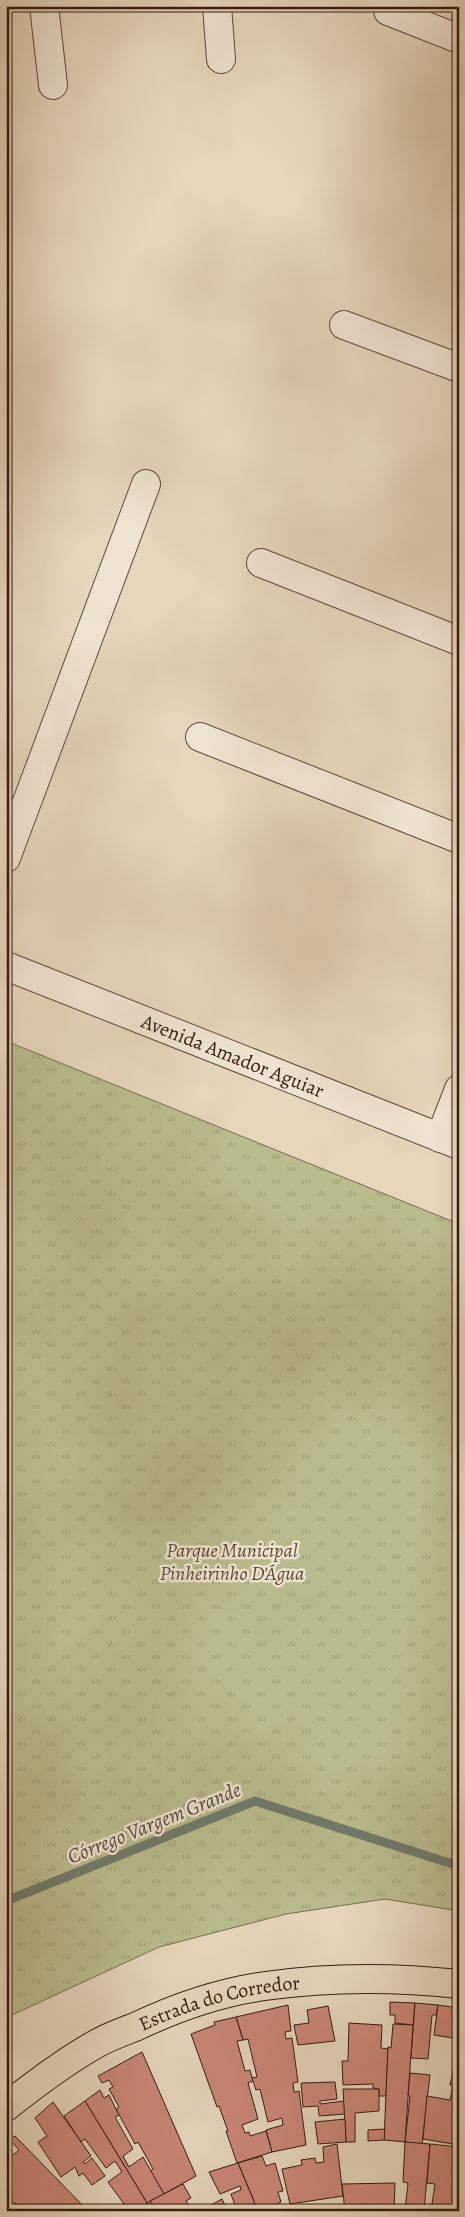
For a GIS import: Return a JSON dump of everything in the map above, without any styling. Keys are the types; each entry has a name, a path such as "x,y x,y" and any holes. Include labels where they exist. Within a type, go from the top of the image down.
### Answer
{"main road":[{"name":"Estrada do Corredor","path":"6,2107 51,2072 98,2043 151,2019 206,2000 264,1986 313,1982 370,1979 459,1984"}],"street":[{"path":"44,6 53,85"},
{"path":"217,6 221,59"},
{"path":"388,11 459,39"},
{"path":"344,325 459,368"},
{"path":"6,858 146,484"},
{"path":"261,563 459,641"},
{"path":"200,737 459,839"},
{"name":"Avenida Amador Aguiar","path":"6,966 449,1142"},
{"path":"449,1142 459,1089"}],"green space":[{"name":"Parque Municipal Pinheirinho D'Água","path":"6,1041 459,1224 459,1911 385,1899 286,1914 159,1947 12,2015 6,2020"}],"building":[{"path":"390,2002 415,2003 413,2025 395,2023 395,2015 390,2015"},
{"path":"415,2003 438,2005 436,2015 432,2015 428,2059 411,2058"},
{"path":"288,2005 291,2031 285,2032 286,2039 292,2038 298,2082 293,2083 294,2092 299,2091 306,2145 272,2152 266,2130 283,2125 282,2118 268,2122 260,2089 256,2090 252,2078 257,2077 248,2039 243,2040 236,2017"},
{"path":"438,2005 459,2008 459,2039 434,2035"},
{"path":"328,2006 335,2041 298,2045 294,2025 309,2023 307,2010"},
{"path":"236,2017 243,2040 237,2041 245,2071 250,2070 253,2081 248,2083 258,2119 242,2125 245,2133 249,2132 250,2136 266,2131 272,2152 237,2163 226,2131 228,2131 219,2106 217,2107 191,2034 215,2025 214,2022"},
{"path":"349,2023 382,2025 381,2048 388,2049 386,2096 379,2096 379,2089 373,2088 373,2084 343,2085 342,2061 348,2061"},
{"path":"393,2024 413,2025 405,2142 384,2140 388,2047 391,2048"},
{"path":"142,2052 196,2176 164,2194 150,2171 153,2169 138,2142 135,2144 116,2109 119,2107 109,2089 113,2087 109,2080 102,2083 98,2076"},
{"path":"455,2063 459,2063 459,2086 450,2085"},
{"path":"410,2073 430,2075 422,2144 405,2142 410,2096 408,2095"},
{"path":"335,2082 337,2099 320,2101 320,2104 344,2101 345,2114 319,2116 318,2106 303,2107 301,2083"},
{"path":"453,2085 459,2086 459,2145 423,2139 427,2096 450,2100"},
{"path":"343,2089 379,2089 379,2111 355,2113 355,2142 346,2142"},
{"path":"100,2090 104,2098 109,2095 119,2115 115,2117 133,2149 123,2156 129,2167 143,2157 164,2194 147,2203 85,2101"},
{"path":"85,2101 147,2203 139,2211 129,2211 108,2182 122,2172 115,2161 106,2168 85,2139 81,2142 64,2116"},
{"path":"53,2102 91,2156 83,2162 85,2164 92,2158 105,2176 92,2185 83,2173 79,2176 75,2167 61,2177 38,2142 47,2136 35,2118"},
{"path":"345,2119 346,2142 318,2144 315,2122"},
{"path":"385,2129 384,2140 368,2141 368,2130"},
{"path":"15,2136 88,2211 27,2211 6,2198 6,2148 13,2155 19,2150 10,2140"},
{"path":"405,2142 430,2144 424,2211 405,2211 408,2183 403,2182"},
{"path":"337,2144 343,2196 290,2204 282,2169 302,2165 301,2160 315,2158 316,2163 324,2162 323,2147"},
{"path":"430,2144 459,2147 459,2183 454,2211 431,2211 435,2184 427,2183"},
{"path":"262,2156 266,2166 275,2163 283,2191 278,2192 281,2202 278,2203 280,2211 258,2211 238,2163"},
{"path":"238,2163 258,2211 230,2211 236,2208 231,2194 241,2190 240,2186 220,2194 209,2172"},
{"path":"395,2183 394,2211 345,2211 342,2184"},
{"path":"183,2184 191,2198 186,2201 193,2211 157,2211 150,2201"},
{"path":"222,2199 228,2211 200,2211"},
{"path":"150,2201 157,2211 139,2211 147,2203"}],"waterway":[{"name":"Córrego Vargem Grande","path":"6,1901 255,1801 459,1866"}]}
